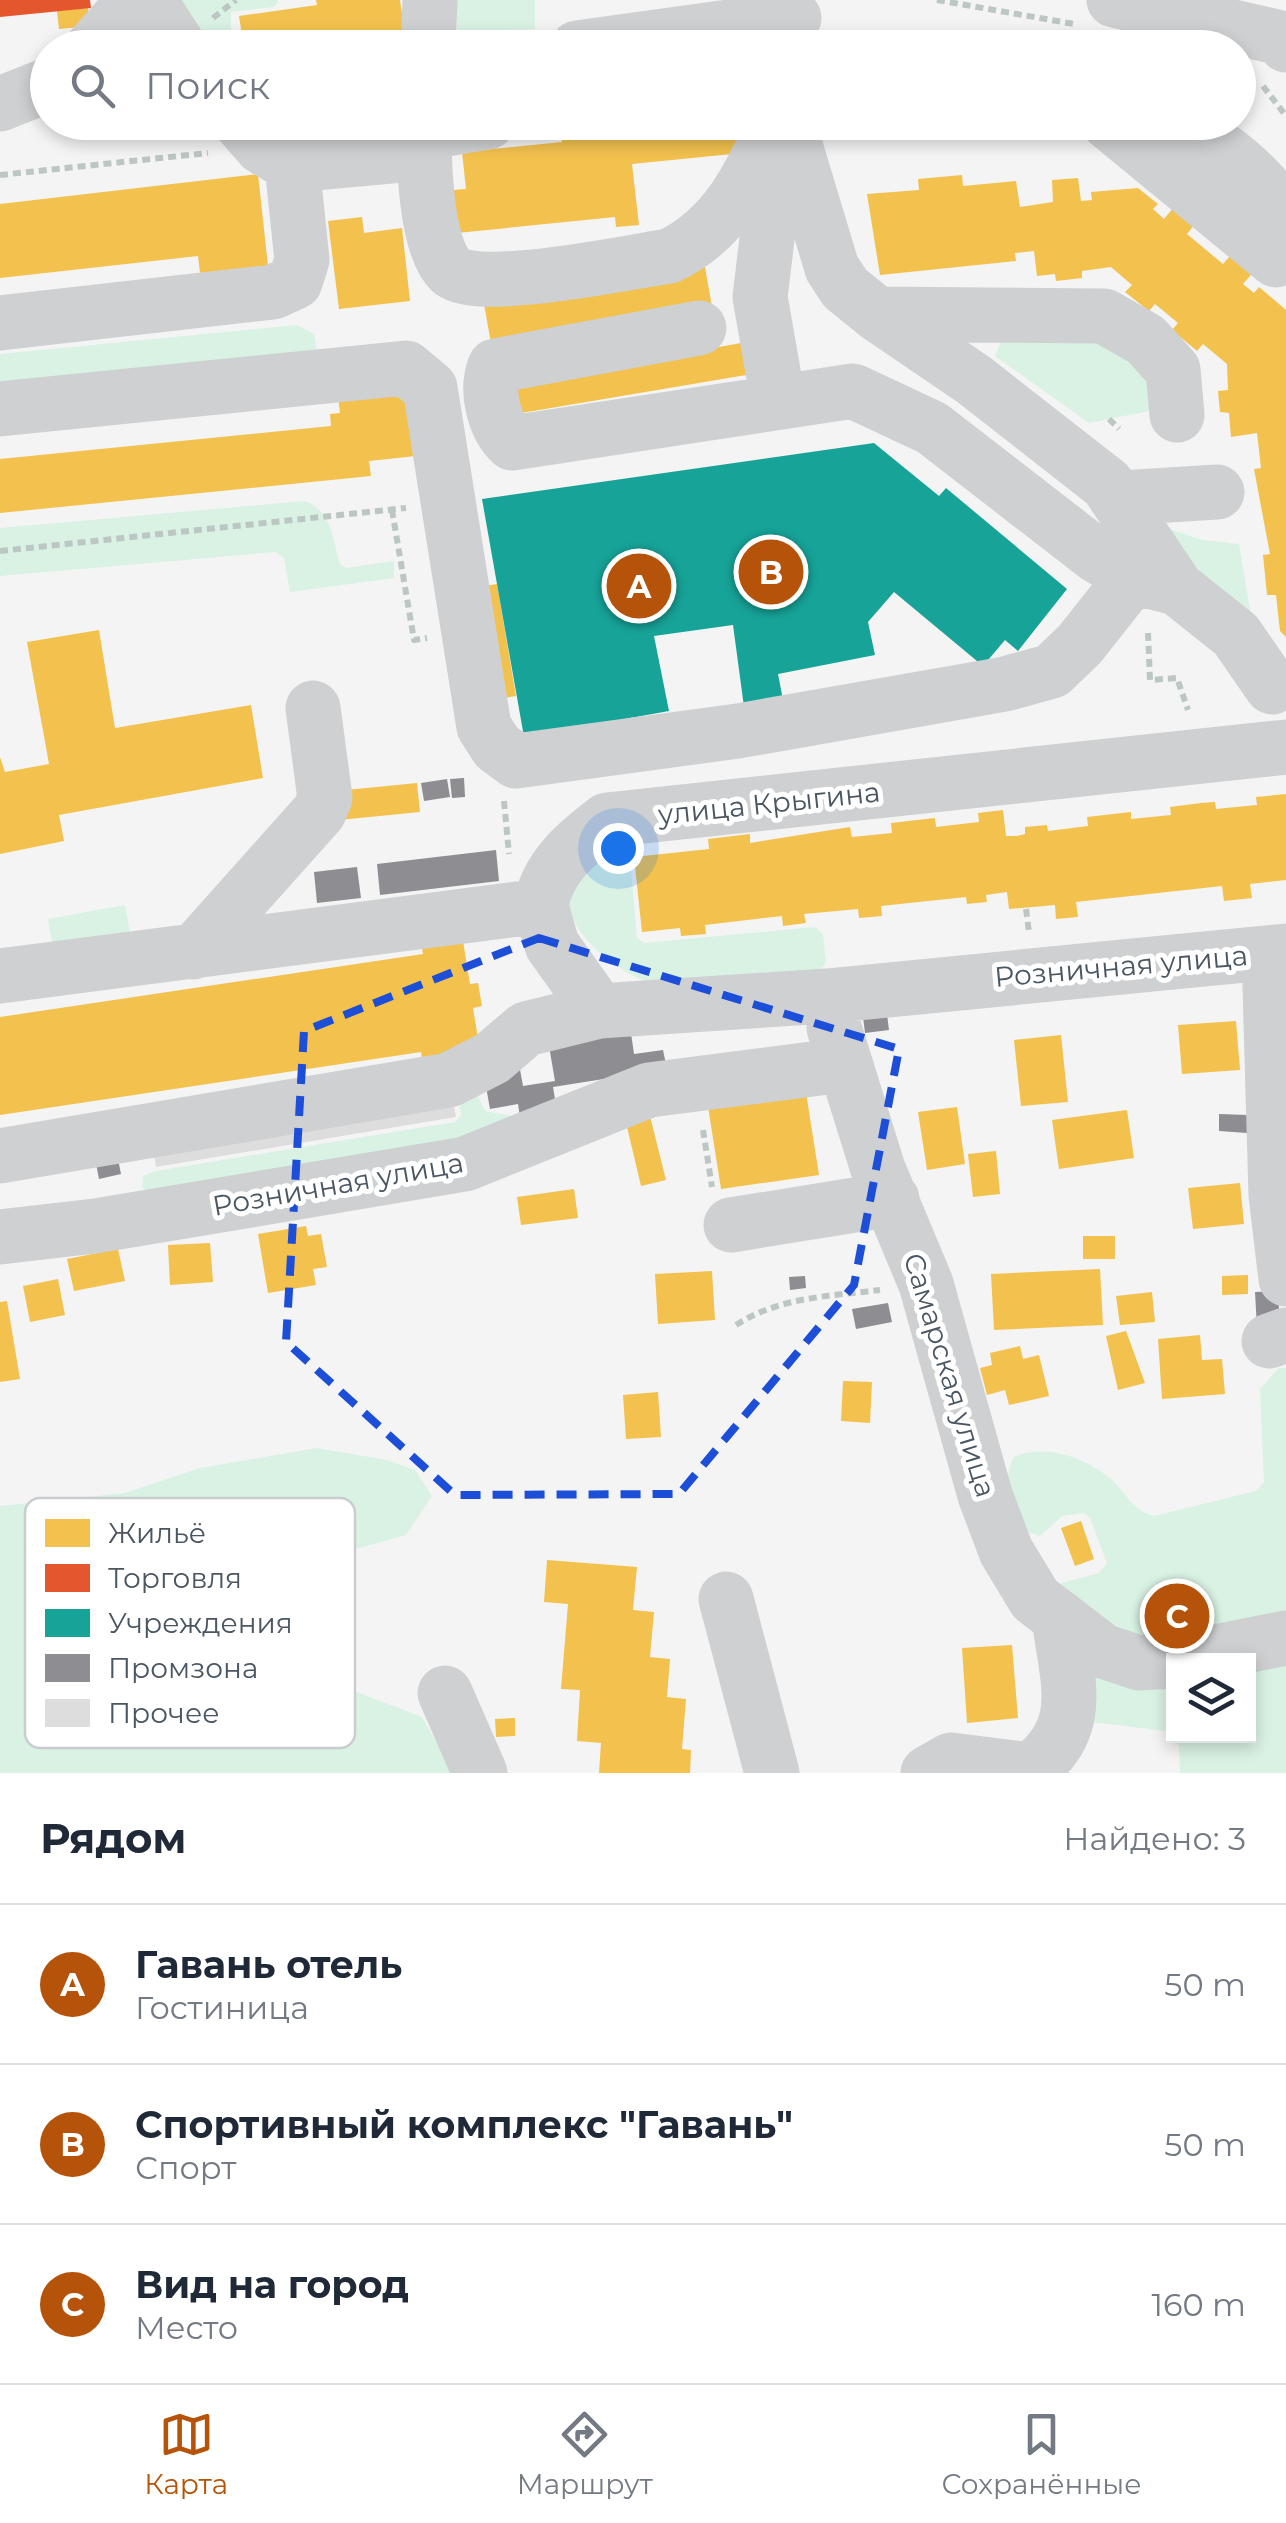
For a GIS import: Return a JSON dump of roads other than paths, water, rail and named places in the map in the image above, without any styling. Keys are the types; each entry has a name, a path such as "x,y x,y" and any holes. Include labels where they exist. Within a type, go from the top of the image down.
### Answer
{"street":[{"path":"108,30 135,0"},
{"path":"149,0 168,30"},
{"path":"429,30 430,0"},
{"path":"1097,13 1240,30"},
{"path":"727,30 794,22"},
{"path":"1256,32 1282,35"},
{"path":"0,104 30,92"},
{"path":"0,323 273,292 295,282 302,260 264,145 353,140"},
{"path":"425,140 440,256 462,278 494,281 669,256 695,244 731,205 770,140"},
{"path":"776,140 724,311 778,400"},
{"path":"787,140 832,268 845,288 974,380 1120,498 1152,594"},
{"path":"1135,140 1281,236"},
{"path":"1209,140 1235,157 1281,236"},
{"path":"724,311 495,366 490,379 499,431 512,444 852,391 886,403 932,428 1055,526 1152,594 1236,635 1272,687"},
{"path":"877,314 1104,316 1146,340 1173,370 1178,416"},
{"path":"0,409 406,368 430,388 484,727 496,747 516,761 738,731 1006,684 1059,664 1152,594"},
{"path":"1120,498 1217,492"},
{"path":"194,952 318,812 324,798 313,708"},
{"name":"улица Крыгина","path":"528,908 559,864 608,820 1103,787 1286,748"},
{"path":"0,976 528,908 599,1011"},
{"path":"1278,952 1276,1195 1286,1278"},
{"name":"Розничная улица","path":"0,1156 450,1080 492,1058 526,1029 599,1011 826,996 1278,952"},
{"name":"Самарская улица","path":"826,996 844,1064 926,1284 985,1494 1006,1551 1035,1599 1103,1651 1139,1663 1166,1661"},
{"name":"Розничная улица","path":"0,1237 95,1226 466,1164 648,1090 844,1064"},
{"path":"726,1209 892,1199"},
{"path":"726,1599 772,1773"},
{"path":"928,1773 951,1760 1030,1770 1055,1748 1069,1720 1058,1617"},
{"name":"Самарская улица","path":"1210,1653 1286,1638"},
{"path":"445,1693 480,1773"}],"place":[{"name":"Спортивный комплекс \"Гавань\"","path":"771,572"},
{"name":"Гавань отель","path":"639,586"},
{"name":"Вид на город","path":"1177,1616"}]}
